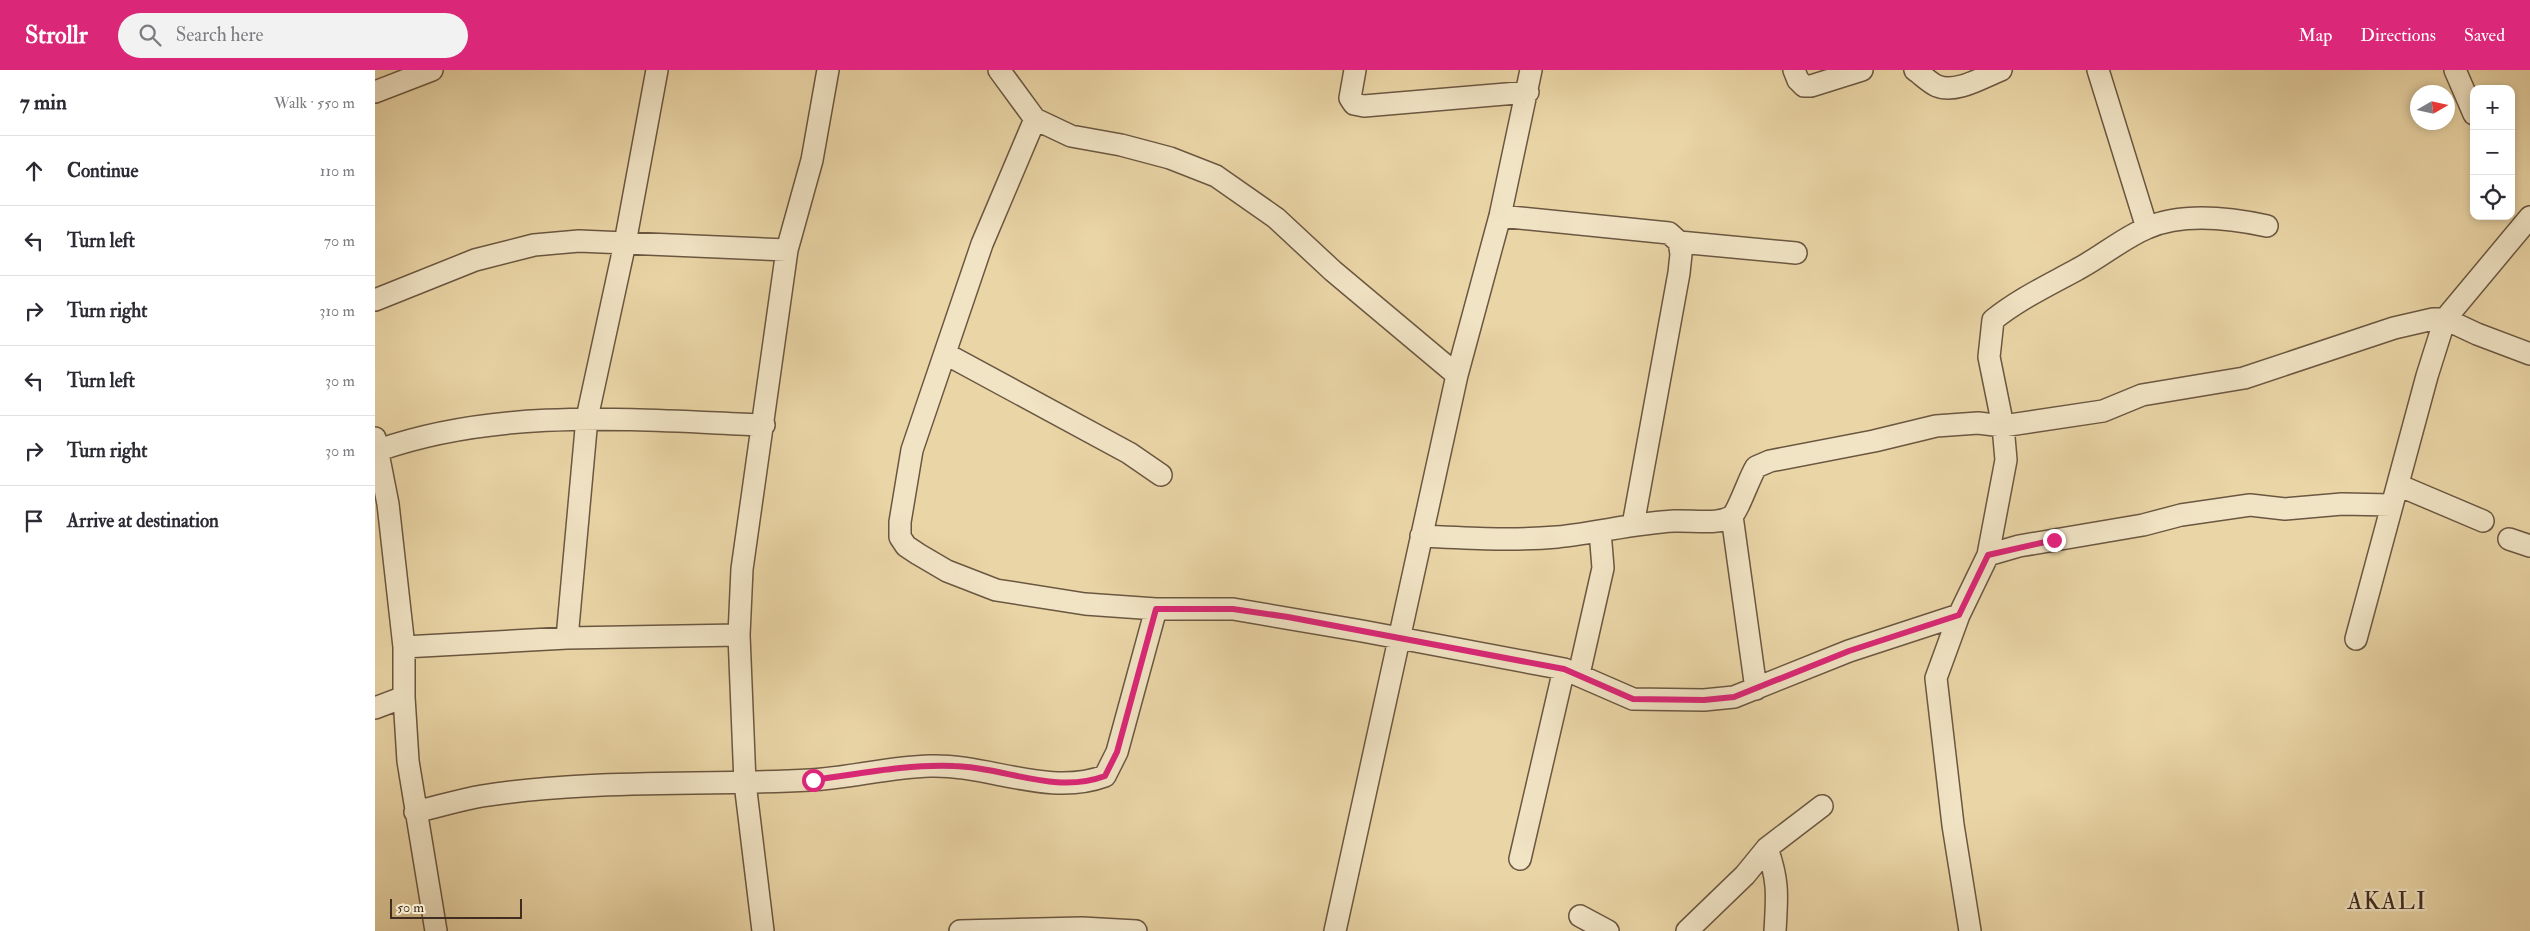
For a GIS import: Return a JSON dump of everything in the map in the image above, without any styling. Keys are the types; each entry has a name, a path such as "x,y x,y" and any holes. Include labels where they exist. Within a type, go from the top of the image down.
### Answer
{"street":[{"path":"375,92 432,70"},
{"path":"567,638 587,418 625,243 657,70"},
{"path":"763,931 745,783 739,635 742,569 764,425 787,250 812,160 829,70"},
{"path":"999,70 1035,119 1071,136 1121,145 1170,158 1216,176 1276,218 1333,270 1457,375"},
{"path":"1355,70 1350,98 1354,104 1364,106 1528,92"},
{"path":"1335,931 1457,375 1500,216 1528,92 1531,70"},
{"path":"1794,70 1798,80 1804,86 1811,86 1862,70"},
{"path":"1915,70 1935,86 1945,89 1961,86 2001,70"},
{"path":"2099,70 2147,228"},
{"path":"2455,70 2470,105"},
{"path":"1035,119 983,244 912,450 900,522 900,537 906,546 947,571 996,590 1085,604 1156,609 1233,609 1398,638 1571,672 1633,699 1704,700 1734,697 1849,651 1959,615"},
{"path":"1500,216 1669,233 1679,242 1795,253"},
{"path":"2356,639 2445,320 2510,226 2530,217"},
{"path":"1971,931 1953,825 1936,678 1959,615 1988,555 2006,460 2003,426 1989,356 1993,320 2010,306 2080,268 2147,228 2169,222 2232,218 2267,226"},
{"path":"375,300 475,260 534,245 579,241 787,250"},
{"path":"1633,525 1679,273 1681,254 1679,242"},
{"path":"1421,536 1510,538 1557,536 1633,525 1675,521 1721,520 1732,516 1739,508 1741,498 1756,467 1770,461 1874,441 1936,426 1978,423 2003,426 2103,411 2141,396 2245,378 2418,322 2445,320 2530,354"},
{"path":"946,354 1129,453 1161,475"},
{"path":"436,931 408,761 404,697 404,647 381,506 377,444 445,432 524,422 587,418 764,425"},
{"path":"2398,484 2483,522"},
{"path":"1988,555 2019,546 2143,525 2181,515 2250,505 2285,509 2342,504 2392,505"},
{"path":"1732,516 1756,689"},
{"path":"1520,859 1571,672 1603,568 1600,531"},
{"path":"2509,539 2530,546"},
{"path":"415,812 481,796 532,790 615,785 813,780 927,766 956,766 1029,780 1072,783 1088,782 1105,776 1117,752 1156,609"},
{"path":"404,647 567,638 739,635"},
{"path":"375,708 404,697"},
{"path":"1687,931 1745,875 1767,848 1822,806"},
{"path":"1767,848 1776,873 1778,887 1775,931"},
{"path":"1580,916 1608,931"},
{"path":"959,931 1082,928 1136,931"}],"district":[{"name":"AKALI","path":"2387,901"}],"route":[{"path":"813,780 927,766 956,766 985,770 1029,780 1072,783 1088,782 1105,776 1117,752 1156,609 1233,609 1288,617 1564,669 1633,699 1704,700 1734,697 1849,651 1959,615 1988,555 2019,546 2054,540"}]}
